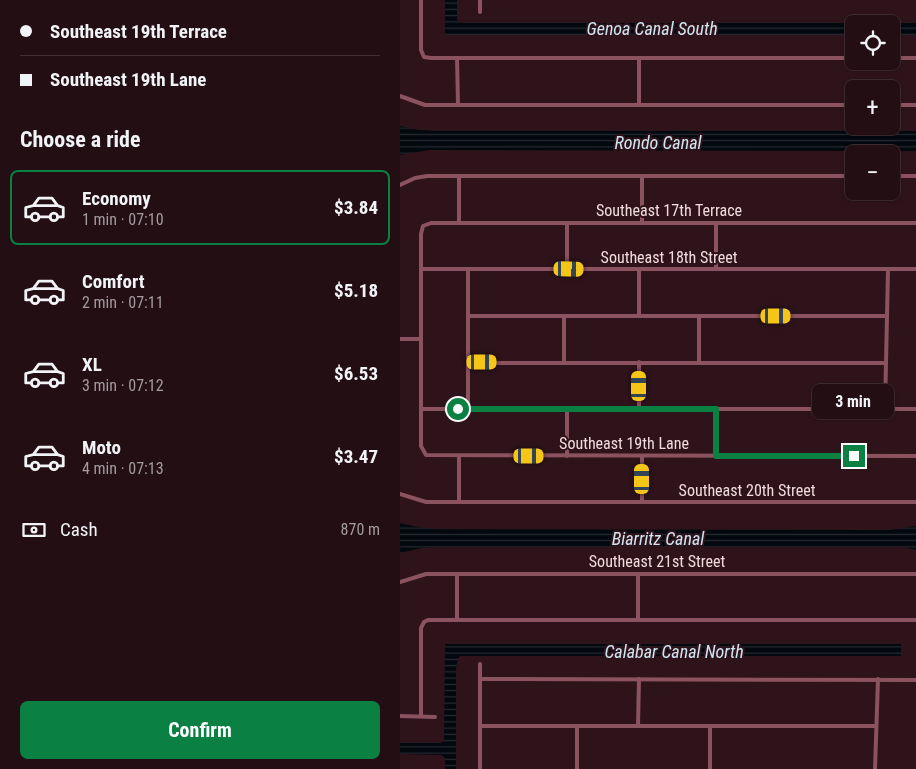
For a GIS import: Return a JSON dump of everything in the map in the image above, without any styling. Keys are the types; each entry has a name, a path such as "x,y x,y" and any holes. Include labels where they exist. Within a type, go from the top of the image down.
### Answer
{"street":[{"path":"421,0 421,50 424,56 457,58 845,58"},
{"path":"480,0 480,12"},
{"path":"457,58 458,104"},
{"path":"639,58 639,105"},
{"path":"900,58 916,58"},
{"path":"400,96 420,104 845,105"},
{"path":"900,105 916,105"},
{"path":"400,185 421,177 459,176 845,176"},
{"path":"459,176 459,222"},
{"path":"642,176 642,223"},
{"path":"900,176 916,176"},
{"name":"Southeast 17th Terrace","path":"422,269 423,226 429,223 916,223"},
{"path":"567,223 568,269"},
{"path":"716,223 716,269"},
{"path":"422,269 422,409 916,409"},
{"name":"Southeast 18th Street","path":"422,269 916,270"},
{"path":"639,269 639,316"},
{"path":"468,270 468,409"},
{"path":"885,409 888,270"},
{"path":"468,316 887,316"},
{"path":"564,316 564,362"},
{"path":"699,316 699,362"},
{"path":"400,339 421,339"},
{"path":"468,362 886,363"},
{"path":"639,362 639,409"},
{"name":"Southeast 19th Lane","path":"422,409 424,453 428,456 916,456"},
{"path":"567,409 567,456"},
{"path":"716,409 716,456"},
{"path":"459,456 459,502"},
{"path":"642,456 642,502"},
{"name":"Southeast 20th Street","path":"400,494 422,502 916,502"},
{"name":"Southeast 21st Street","path":"400,582 423,574 916,574"},
{"path":"457,574 457,620"},
{"path":"638,574 638,620"},
{"path":"421,716 422,628 424,622 430,620 916,620"},
{"path":"480,664 480,769"},
{"path":"480,679 916,680"},
{"path":"875,769 878,679"},
{"path":"638,726 639,680"},
{"path":"400,716 435,716"},
{"path":"480,726 876,726"},
{"path":"576,769 577,726"},
{"path":"710,726 710,769"}],"water":[{"name":"Genoa Canal South","path":"445,0 457,0 457,19 460,23 845,23 845,35 445,35"},
{"path":"900,23 916,23 916,35 900,35"},
{"name":"Rondo Canal","path":"400,126 418,130 439,131 845,131 845,135 900,135 900,131 916,131 916,151 900,151 900,145 845,145 845,151 429,150 400,155"},
{"name":"Biarritz Canal","path":"400,523 422,528 450,529 889,530 916,526 916,550 904,547 443,547 422,548 400,553"},
{"name":"Calabar Canal North","path":"445,644 901,644 901,656 460,656 456,669 456,769 445,769 445,758 442,755 400,754 400,743 441,743 444,741"}],"route":[{"path":"458,409 716,409 716,456 854,456"}]}
